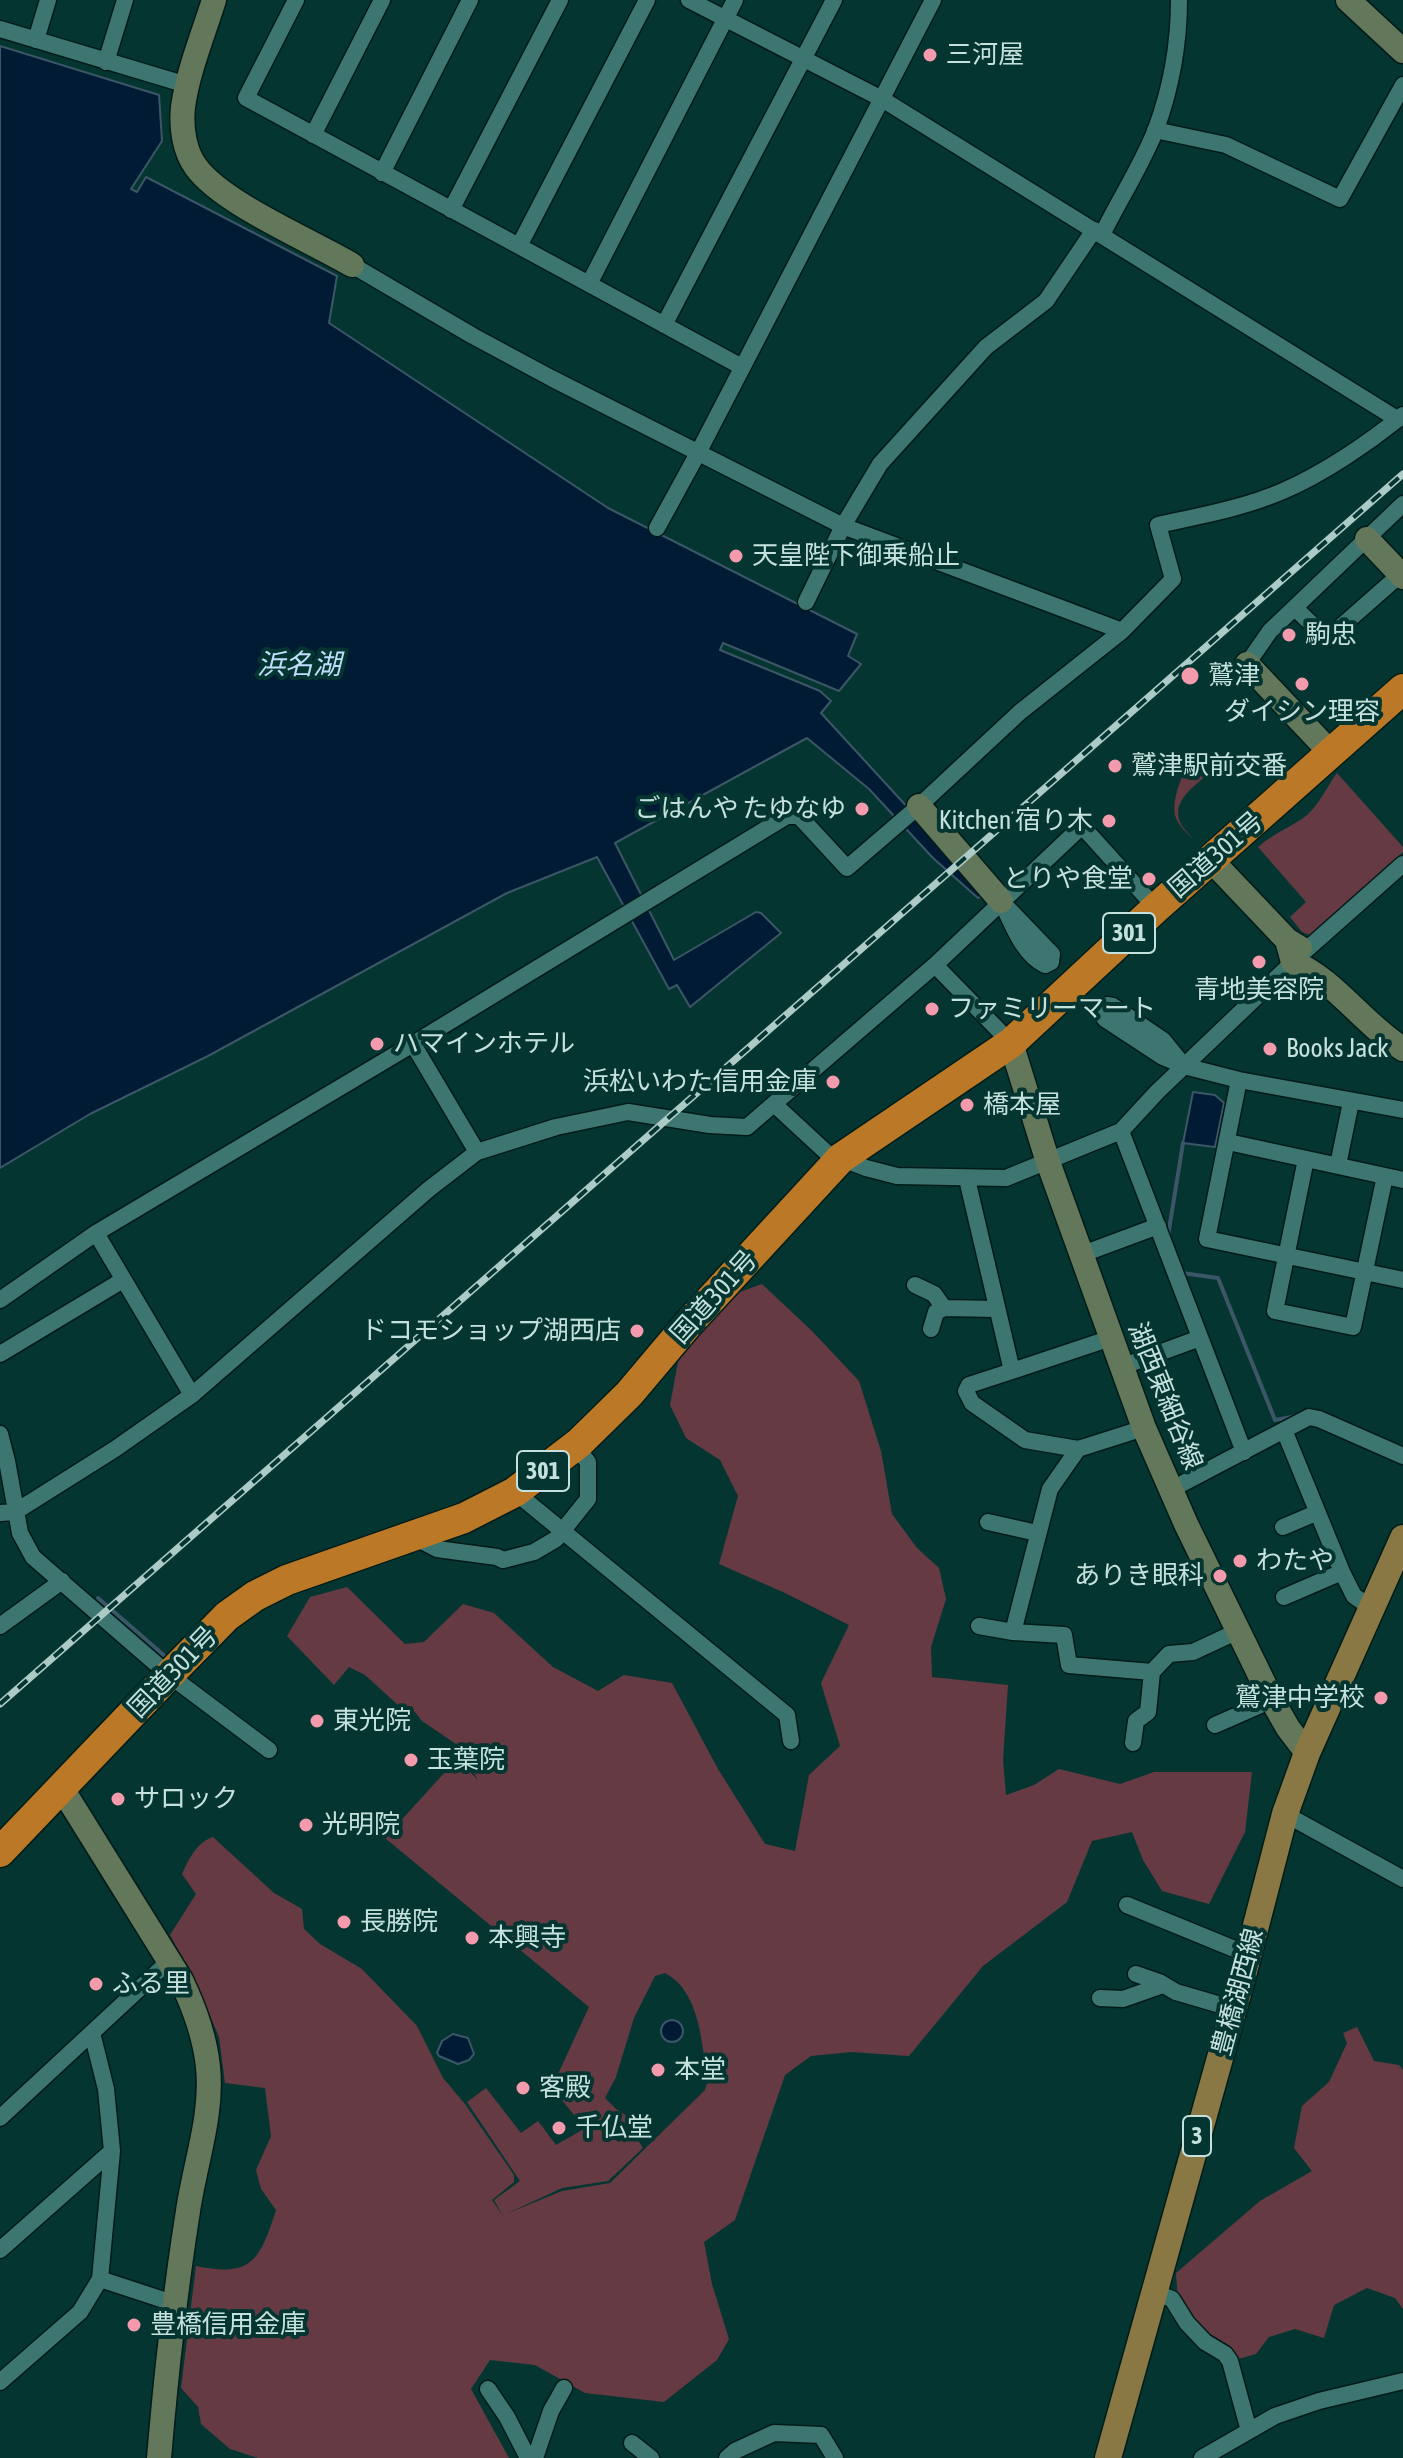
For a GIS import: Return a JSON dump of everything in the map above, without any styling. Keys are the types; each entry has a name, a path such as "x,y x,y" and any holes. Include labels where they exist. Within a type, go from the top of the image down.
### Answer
{"highway":[{"name":"国道301号","path":"0,1852 227,1616 255,1596 287,1580 464,1518 515,1492 575,1446 629,1394 688,1324 841,1158 1011,1043 1156,908 1403,689"}],"main road":[{"name":"豊橋湖西線","path":"1108,2458 1249,1955 1285,1814 1307,1753 1403,1538"}],"street":[{"path":"36,40 48,0"},
{"path":"106,62 125,0"},
{"path":"214,0 187,85 183,110 186,148 194,165 210,182 237,201 473,336 843,526 1122,631"},
{"path":"296,0 246,98 742,367"},
{"path":"313,135 382,0"},
{"path":"382,173 470,0"},
{"path":"451,210 560,0"},
{"path":"519,246 647,0"},
{"path":"0,1300 96,1233 787,816 799,816 847,868 1020,712 1122,631 1173,579 1158,525 1208,514 1283,491 1378,437 1400,417 882,99 689,0"},
{"path":"589,284 735,0"},
{"path":"664,325 834,0"},
{"path":"657,528 933,0"},
{"path":"806,602 843,526 880,464 986,347 1046,301 1098,232 1155,130 1168,86 1179,29 1179,0"},
{"path":"1348,0 1403,51"},
{"path":"0,29 187,85"},
{"path":"1155,130 1226,145 1340,199 1403,85"},
{"path":"1331,753 1247,664 1270,631 1403,504"},
{"path":"1295,608 1327,639 1402,575 1367,539"},
{"path":"919,806 1001,901"},
{"path":"8,1513 115,1449 192,1395 429,1189 477,1152 556,1127 628,1112 710,1125 747,1127 935,965 1082,826 1156,908"},
{"path":"1212,861 1356,1013 1403,1049"},
{"path":"774,1104 827,1153 897,1176 1006,1178 1121,1131 1299,956 1403,864"},
{"path":"935,965 1011,1043"},
{"path":"1184,1066 1163,1040 1113,1006 1102,1008 1105,1019 1169,1061 1184,1066 1239,1080 1403,1110"},
{"name":"湖西東細谷線","path":"1011,1043 1080,1255 1144,1428 1186,1524 1272,1700 1307,1753"},
{"path":"413,1044 477,1152"},
{"path":"1239,1080 1207,1239 1403,1280"},
{"path":"1338,1165 1351,1102"},
{"path":"1121,1131 1244,1452"},
{"path":"1228,1142 1403,1180"},
{"path":"1306,1159 1275,1311 1353,1327 1385,1176"},
{"path":"967,1179 1012,1371"},
{"path":"1080,1255 1158,1226"},
{"path":"96,1233 192,1395"},
{"path":"0,1354 123,1280"},
{"path":"915,1285 934,1294 944,1308"},
{"path":"931,1329 936,1312 944,1308 996,1309"},
{"path":"1111,1338 969,1385 966,1391 972,1403 1025,1440 1078,1449 1144,1428"},
{"path":"1121,1367 1200,1338"},
{"path":"1172,1489 1309,1417 1403,1456"},
{"path":"1284,1430 1342,1572 1354,1596 1372,1608"},
{"path":"0,1434 7,1461 8,1513 33,1557 169,1675 269,1750"},
{"path":"414,1537 437,1549 503,1560 534,1552 556,1539 588,1499 588,1462 575,1446"},
{"path":"1013,1632 1050,1489 1078,1449"},
{"path":"515,1492 699,1633 787,1715 791,1741"},
{"path":"1283,1527 1316,1513"},
{"path":"988,1522 1037,1533"},
{"path":"1284,1597 1342,1572"},
{"path":"0,1626 62,1581"},
{"path":"979,1626 1064,1635 1069,1665 1152,1672"},
{"path":"1133,1743 1136,1721 1148,1712 1152,1672 1169,1654 1193,1652 1238,1631"},
{"path":"1215,1725 1272,1700"},
{"path":"61,1787 191,2000 205,2044 208,2108 188,2211 159,2458"},
{"path":"1285,1814 1403,1879"},
{"path":"1127,1905 1249,1955"},
{"path":"0,2118 168,1962"},
{"path":"1136,1974 1176,1992 1234,2009"},
{"path":"1100,1998 1123,1999 1163,1985"},
{"path":"0,2382 80,2312 100,2279 112,2151 106,2089 92,2033"},
{"path":"0,2250 112,2151"},
{"path":"100,2279 176,2304"},
{"path":"1154,2292 1172,2299 1187,2323 1230,2361 1249,2431"},
{"path":"1202,2458 1275,2416 1319,2401 1403,2381"},
{"path":"535,2458 551,2411 564,2388"},
{"path":"488,2389 528,2458"},
{"path":"727,2458 735,2451 774,2433 821,2435 835,2458"},
{"path":"632,2443 651,2458"}],"shaded area":[{"path":"1192,761 1206,776 1184,796 1178,816 1193,839 1179,824 1175,812 1178,788"},
{"path":"1337,773 1403,847 1403,852 1310,935 1302,932 1290,917 1306,902 1258,847 1308,814"},
{"path":"762,1284 859,1381 881,1451 892,1514 917,1548 939,1568 946,1599 931,1647 932,1677 1008,1685 1003,1760 1006,1795 1034,1785 1059,1769 1120,1784 1154,1772 1252,1772 1245,1832 1209,1904 1162,1891 1143,1860 1132,1832 1092,1841 1067,1902 983,1966 909,2056 851,2052 811,2056 785,2075 735,2220 704,2242 712,2284 729,2339 717,2360 664,2402 585,2393 535,2365 490,2360 471,2389 509,2458 258,2458 230,2449 201,2424 198,2407 181,2388 196,2266 230,2269 251,2261 265,2241 276,2210 261,2189 256,2170 271,2136 265,2088 225,2083 219,2037 170,1935 196,1894 182,1874 202,1843 213,1837 274,1893 302,1909 304,1929 320,1944 362,1969 417,2026 443,2078 514,2175 514,2182 492,2200 503,2216 494,2200 520,2181 467,2102 486,2088 521,2133 538,2121 556,2145 594,2123 603,2130 593,2119 585,2120 574,2115 561,2099 558,2074 589,2007 385,1838 457,1759 478,1780 456,1744 422,1721 415,1712 398,1705 365,1675 349,1667 334,1685 287,1636 310,1597 347,1587 405,1644 424,1642 463,1604 494,1613 553,1667 598,1691 624,1675 672,1683 718,1769 765,1844 795,1851 809,1775 840,1746 821,1683 849,1625 719,1564 738,1496 720,1460 686,1438 670,1405 679,1357 737,1293","holes":["665,1973 677,1982 693,2006 701,2035 708,2080 705,2090 610,2183 562,2191 506,2214 562,2188 608,2181 643,2148 632,2131 619,2142 607,2135 628,2133 635,2121 605,2098 616,2077 634,2018 655,1976"]},
{"path":"1357,2027 1374,2061 1399,2065 1403,2070 1403,2309 1395,2298 1367,2288 1334,2305 1324,2338 1295,2329 1269,2337 1256,2354 1234,2360 1178,2300 1176,2273 1260,2201 1312,2171 1294,2148 1302,2106 1329,2082 1347,2043 1343,2033"}],"water":[{"name":"浜名湖","path":"0,46 159,95 162,141 131,189 137,192 146,177 337,276 329,323 608,508 857,634 848,656 861,664 839,691 723,643 720,650 820,691 831,701 821,713 987,894 978,898 933,858 869,789 807,738 615,843 674,960 756,912 761,913 781,933 690,1007 677,985 669,989 597,857 507,893 208,1056 90,1114 0,1168"},
{"path":"1193,1092 1215,1095 1224,1103 1215,1147 1183,1143"},
{"path":"668,2020 676,2020 683,2031 676,2042 668,2042 661,2035 661,2027"},
{"path":"453,2034 468,2038 474,2054 469,2060 458,2064 437,2053 442,2041"}],"waterway":[{"path":"1168,1236 1183,1143"},
{"path":"1182,1273 1218,1278 1275,1420 1297,1416"},
{"path":"98,1598 167,1658"}],"railway":[{"path":"0,1704 1403,474"}],"place":[{"name":"三河屋","path":"930,55"},
{"name":"天皇陛下御乗船止","path":"736,556"},
{"name":"駒忠","path":"1289,635"},
{"name":"鷲津","path":"1190,676"},
{"name":"ダイシン理容","path":"1302,684"},
{"name":"鷲津駅前交番","path":"1115,766"},
{"name":"ごはんや たゆなゆ","path":"862,809"},
{"name":"Kitchen 宿り木","path":"1109,821"},
{"name":"とりや食堂","path":"1149,879"},
{"name":"青地美容院","path":"1259,962"},
{"name":"ファミリーマート","path":"932,1009"},
{"name":"ハマインホテル","path":"377,1044"},
{"name":"Books Jack","path":"1270,1049"},
{"name":"浜松いわた信用金庫","path":"833,1082"},
{"name":"橋本屋","path":"967,1105"},
{"name":"ドコモショップ湖西店","path":"637,1331"},
{"name":"わたや","path":"1240,1561"},
{"name":"ありき眼科","path":"1220,1576"},
{"name":"鷲津中学校","path":"1381,1698"},
{"name":"東光院","path":"317,1721"},
{"name":"玉葉院","path":"411,1760"},
{"name":"サロック","path":"118,1799"},
{"name":"光明院","path":"306,1825"},
{"name":"長勝院","path":"344,1922"},
{"name":"本興寺","path":"472,1938"},
{"name":"ふる里","path":"96,1984"},
{"name":"本堂","path":"658,2070"},
{"name":"客殿","path":"523,2088"},
{"name":"千仏堂","path":"559,2128"},
{"name":"豊橋信用金庫","path":"134,2325"}]}
